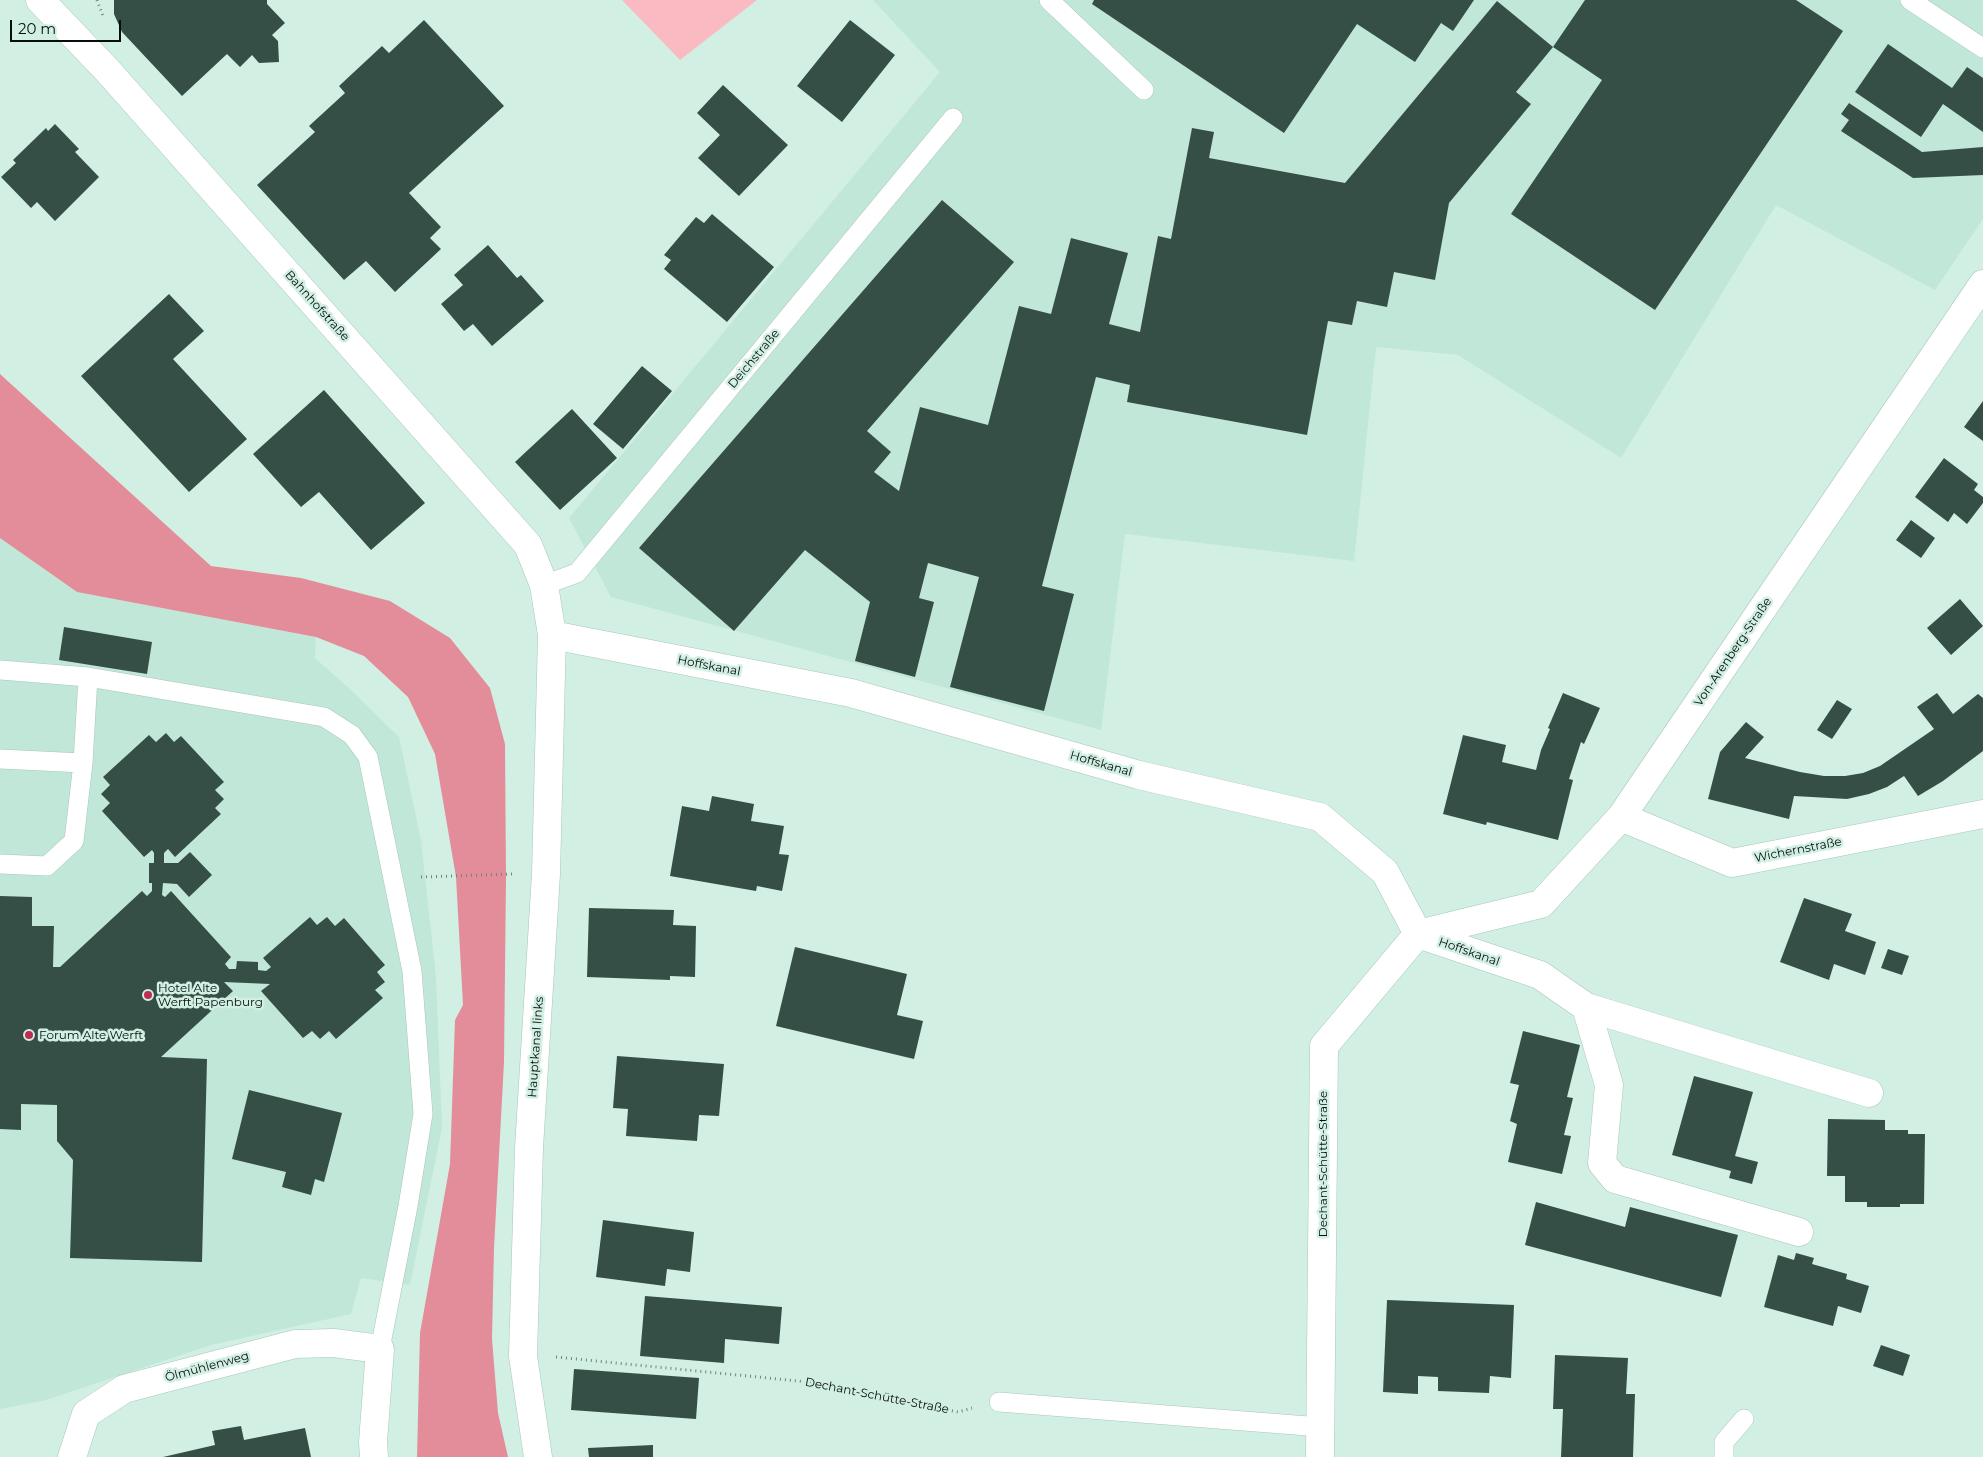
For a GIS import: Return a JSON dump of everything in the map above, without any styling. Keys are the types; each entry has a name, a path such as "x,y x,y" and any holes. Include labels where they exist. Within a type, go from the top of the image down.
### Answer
{"street":[{"name":"Bahnhofstraße","path":"40,0 113,77 528,545 544,585 552,635"},
{"name":"Von-Arenberg-Straße","path":"1418,934 1541,904 1621,817 1983,284"},
{"name":"Hoffskanal","path":"552,635 851,693 1139,775 1320,818 1385,872 1418,934 1540,975 1586,1007 1869,1093"},
{"name":"Hauptkanal links","path":"538,1457 523,1356 529,1148 546,874 552,635"},
{"name":"Wichernstraße","path":"1621,817 1732,864 1983,814"},
{"name":"Dechant-Schütte-Straße","path":"1320,1457 1324,1046 1418,934"},
{"path":"1586,1007 1609,1085 1602,1163 1615,1179 1799,1232"},
{"name":"Ölmühlenweg","path":"72,1457 86,1414 124,1389 295,1344 334,1343 380,1349"},
{"path":"374,1457 373,1442 380,1349"}],"lane":[{"path":"1049,0 1144,90"},
{"path":"1910,0 1983,48"},
{"name":"Deichstraße","path":"544,585 577,572 953,118"},
{"path":"0,670 88,677 324,717 352,735 368,756 412,971 423,1114 408,1206 380,1349"},
{"path":"0,864 47,866 74,841 83,763 88,677"},
{"path":"0,759 83,763"},
{"path":"999,1402 1321,1427"},
{"path":"1724,1457 1724,1442 1744,1419"}],"path":[{"path":"437,876 518,874"},
{"name":"Dechant-Schütte-Straße","path":"523,1356 555,1357 808,1382 958,1412 999,1402"}],"shaded area":[{"path":"622,0 757,0 680,60"},
{"path":"873,0 1983,0 1983,219 1935,290 1776,205 1621,458 1458,355 1376,347 1354,561 1125,534 1101,730 611,597 569,518 940,72"},
{"path":"0,374 211,566 301,578 390,601 450,638 490,688 505,744 504,1062 494,1248 492,1339 498,1413 508,1457 417,1457 420,1333 450,1164 455,1020 463,1005 456,877 435,754 408,697 364,656 316,637 77,592 0,538"},
{"path":"0,538 77,592 316,637 315,658 399,737 421,840 436,977 442,1128 410,1285 361,1278 351,1314 211,1345 46,1400 0,1409"}],"building":[{"path":"114,0 267,0 267,4 285,23 272,35 278,41 279,62 259,63 252,55 240,67 227,54 182,96 122,32 114,14"},
{"path":"1094,0 1474,0 1453,31 1441,23 1415,62 1357,24 1284,133 1092,4"},
{"path":"1585,0 1796,0 1843,31 1655,310 1511,214 1602,80 1553,47"},
{"path":"1497,1 1553,47 1516,92 1531,104 1449,203 1435,280 1394,272 1387,307 1357,301 1352,325 1328,321 1307,435 1127,402 1130,385 1096,377 1042,586 1074,594 1044,711 950,687 979,577 928,563 919,598 934,602 915,677 855,661 870,602 805,550 734,631 639,548 942,200 1014,262 867,431 891,452 874,472 899,491 920,407 988,425 1019,306 1051,314 1071,238 1128,253 1109,324 1140,332 1158,236 1171,239 1192,128 1214,132 1209,158 1345,183"},
{"path":"424,20 504,106 409,193 441,227 430,238 441,249 395,292 366,261 344,280 257,185 315,132 309,126 345,93 339,86 382,46 389,53"},
{"path":"850,20 895,55 842,122 797,86"},
{"path":"1888,44 1952,88 1967,67 1983,78 1983,132 1943,104 1921,137 1855,92"},
{"path":"723,85 788,145 739,196 698,158 720,135 697,113"},
{"path":"1849,103 1922,152 1983,147 1983,175 1913,178 1841,131 1849,120 1841,114"},
{"path":"55,124 79,149 75,152 99,177 55,221 37,202 31,208 1,177 16,163 13,160 46,128 48,131"},
{"path":"712,214 774,267 727,322 664,269 671,260 664,255 696,217 704,223"},
{"path":"488,245 517,278 521,275 544,301 492,346 473,324 464,331 441,304 463,285 454,275"},
{"path":"169,294 204,331 173,359 247,439 189,492 81,376"},
{"path":"642,366 672,391 623,449 593,424"},
{"path":"324,390 425,503 371,550 319,492 301,507 253,454"},
{"path":"1983,401 1983,441 1964,427"},
{"path":"572,409 617,458 560,510 515,462"},
{"path":"1944,458 1978,484 1974,490 1983,497 1983,503 1967,524 1954,513 1948,522 1915,497"},
{"path":"1911,520 1935,538 1921,558 1896,540"},
{"path":"1960,599 1983,626 1951,655 1927,628"},
{"path":"64,627 152,642 147,674 59,660"},
{"path":"1563,693 1600,708 1584,744 1581,742 1569,779 1573,780 1558,840 1487,822 1486,825 1443,814 1463,735 1506,745 1502,762 1536,770 1541,750 1550,729 1548,728"},
{"path":"1937,693 1953,714 1978,694 1983,698 1983,751 1943,781 1918,796 1904,776 1887,787 1869,794 1847,799 1794,796 1789,819 1708,799 1720,752 1746,722 1764,737 1745,758 1800,772 1824,776 1845,776 1863,773 1880,766 1934,729 1917,707"},
{"path":"1837,700 1852,709 1832,739 1817,730"},
{"path":"166,733 174,742 181,736 224,782 215,790 224,799 215,808 221,814 175,857 168,849 164,853 164,863 178,863 190,852 212,875 189,897 177,884 163,883 162,895 165,897 171,891 231,957 225,964 229,969 236,969 237,961 258,962 258,970 266,971 271,967 263,958 310,917 317,925 327,917 335,926 344,918 385,965 377,972 385,982 375,990 383,998 336,1039 329,1031 320,1039 312,1031 303,1038 261,991 270,984 224,982 233,991 161,1057 207,1059 202,1262 70,1258 73,1160 57,1141 57,1105 21,1104 21,1130 0,1129 0,896 32,897 32,926 54,926 53,967 60,967 142,891 147,896 152,891 152,883 149,883 149,863 154,863 154,853 152,850 144,857 102,811 110,803 101,794 110,785 103,777 149,735 156,742"},
{"path":"712,796 754,804 751,821 784,826 779,854 789,855 782,891 757,886 756,891 670,876 682,806 709,811"},
{"path":"1804,898 1852,914 1845,931 1876,942 1865,975 1834,964 1829,980 1780,962"},
{"path":"589,908 674,910 673,925 696,926 695,977 670,976 670,980 587,977"},
{"path":"795,947 907,974 897,1015 923,1021 914,1059 776,1026"},
{"path":"1888,949 1909,956 1902,975 1881,968"},
{"path":"1523,1031 1580,1045 1567,1097 1573,1098 1564,1135 1571,1136 1562,1174 1508,1162 1517,1124 1510,1121 1519,1085 1510,1083"},
{"path":"617,1056 724,1064 719,1116 699,1115 697,1141 626,1136 628,1109 613,1108"},
{"path":"1694,1076 1753,1092 1735,1156 1758,1162 1752,1184 1729,1178 1731,1171 1672,1155"},
{"path":"249,1090 342,1113 324,1182 315,1179 311,1195 282,1187 286,1172 232,1159"},
{"path":"1828,1119 1885,1120 1885,1130 1908,1130 1908,1134 1925,1134 1924,1204 1900,1204 1900,1207 1867,1207 1867,1202 1845,1202 1845,1176 1827,1176"},
{"path":"1536,1202 1625,1227 1630,1207 1738,1235 1721,1297 1525,1245"},
{"path":"603,1220 694,1232 690,1272 667,1269 665,1286 596,1277"},
{"path":"1796,1253 1814,1258 1812,1264 1847,1274 1846,1279 1869,1286 1861,1313 1838,1306 1833,1326 1764,1307 1778,1255 1794,1260"},
{"path":"645,1296 782,1307 779,1344 725,1339 724,1363 640,1356"},
{"path":"1387,1300 1514,1305 1511,1378 1490,1376 1489,1393 1438,1391 1438,1377 1418,1376 1418,1394 1383,1392"},
{"path":"1881,1345 1910,1355 1903,1376 1873,1366"},
{"path":"1555,1355 1628,1358 1626,1394 1635,1394 1633,1457 1561,1457 1563,1409 1553,1409"},
{"path":"574,1369 699,1378 696,1419 571,1410"},
{"path":"241,1426 244,1440 305,1428 311,1457 163,1457 215,1445 212,1431"},
{"path":"653,1445 653,1457 589,1457 588,1448"}],"place":[{"name":"Hotel Alte Werft Papenburg","path":"148,995"},
{"name":"Forum Alte Werft","path":"29,1035"}]}
